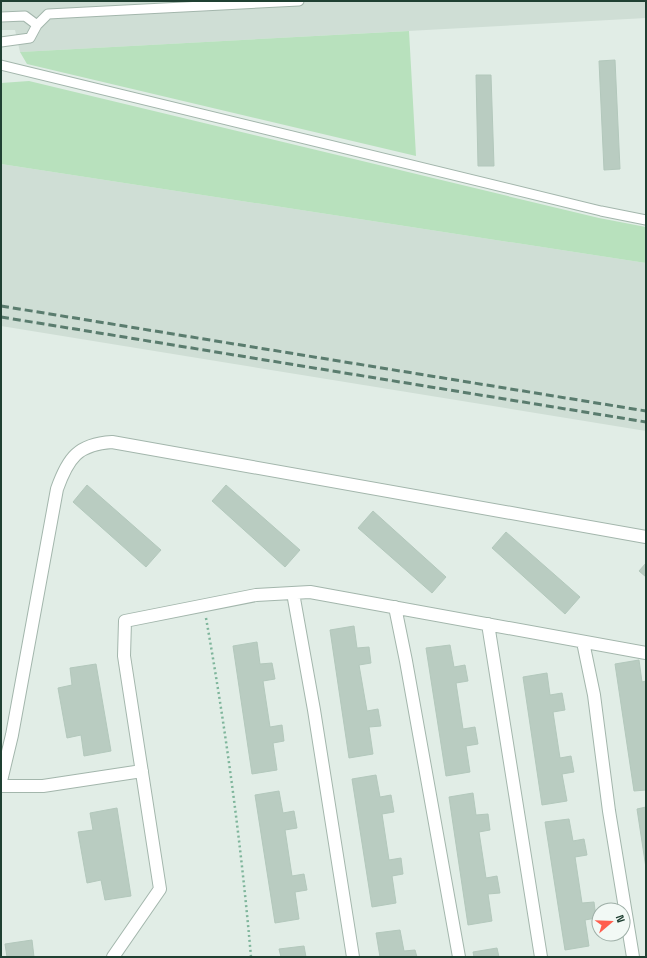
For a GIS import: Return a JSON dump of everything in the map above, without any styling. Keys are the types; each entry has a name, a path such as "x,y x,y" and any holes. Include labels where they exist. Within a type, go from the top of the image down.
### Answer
{"street":[{"path":"1,781 12,735 57,489 64,471 76,453 94,443 112,442 646,537"},
{"path":"113,957 160,889 124,656 125,621 256,595 310,592 646,653"},
{"path":"292,593 314,710 353,957"},
{"path":"394,607 406,661 459,957"},
{"path":"488,624 541,957"},
{"path":"583,642 594,695 609,811 633,957"},
{"path":"1,786 43,786 142,771"}],"lane":[{"path":"1,42 30,38 37,25 48,14 299,1"},
{"path":"1,17 25,16 37,25"},
{"path":"1,65 601,211 646,220"}],"path":[{"path":"204,605 219,689 241,846 251,957"}],"shaded area":[{"path":"1,1 646,1 646,18 20,52 15,30 1,30"},
{"path":"1,164 646,263 646,431 1,326"}],"green space":[{"path":"409,31 416,156 27,64 20,52"},
{"path":"29,81 599,218 646,227 646,263 1,164 1,83"}],"building":[{"path":"615,60 620,169 604,170 599,61"},
{"path":"476,75 491,75 494,166 478,166"},
{"path":"87,485 161,550 146,567 73,502"},
{"path":"226,485 300,550 285,567 212,501"},
{"path":"373,511 446,577 432,593 358,528"},
{"path":"506,532 580,597 565,614 492,548"},
{"path":"646,563 646,577 639,571"},
{"path":"354,626 357,648 369,647 371,663 359,665 367,711 378,709 381,726 369,727 373,754 349,758 330,630"},
{"path":"257,642 260,664 272,663 275,679 263,681 270,727 282,725 284,741 273,743 277,770 252,774 233,646"},
{"path":"450,645 454,667 465,665 468,681 456,683 463,729 475,727 478,744 466,746 470,772 446,776 426,648"},
{"path":"639,660 642,682 646,681 646,790 634,791 615,664"},
{"path":"96,664 111,751 84,756 81,735 67,738 58,688 72,685 70,668"},
{"path":"547,673 550,695 562,693 565,710 553,712 560,758 571,756 574,772 562,774 567,801 542,805 523,677"},
{"path":"376,775 380,797 391,795 394,812 382,814 389,860 401,858 403,874 392,876 396,903 372,907 352,779"},
{"path":"279,791 283,813 294,811 297,828 285,830 292,876 304,874 307,890 295,892 299,919 275,923 255,795"},
{"path":"473,793 476,815 488,814 490,830 479,832 486,878 497,876 500,893 488,894 492,921 468,925 449,797"},
{"path":"646,807 646,868 637,809"},
{"path":"117,808 131,896 105,900 101,880 87,883 78,832 93,830 90,813"},
{"path":"569,819 573,841 584,839 587,855 575,857 582,903 591,902 591,919 585,920 589,946 565,950 545,822"},
{"path":"400,930 404,951 415,950 417,957 380,957 376,933"},
{"path":"32,940 34,957 7,957 5,944"},
{"path":"304,946 306,957 281,957 279,949"},
{"path":"497,948 499,957 474,957 473,952"}],"railway":[{"path":"1,306 646,411"},
{"path":"1,317 646,422"}]}
